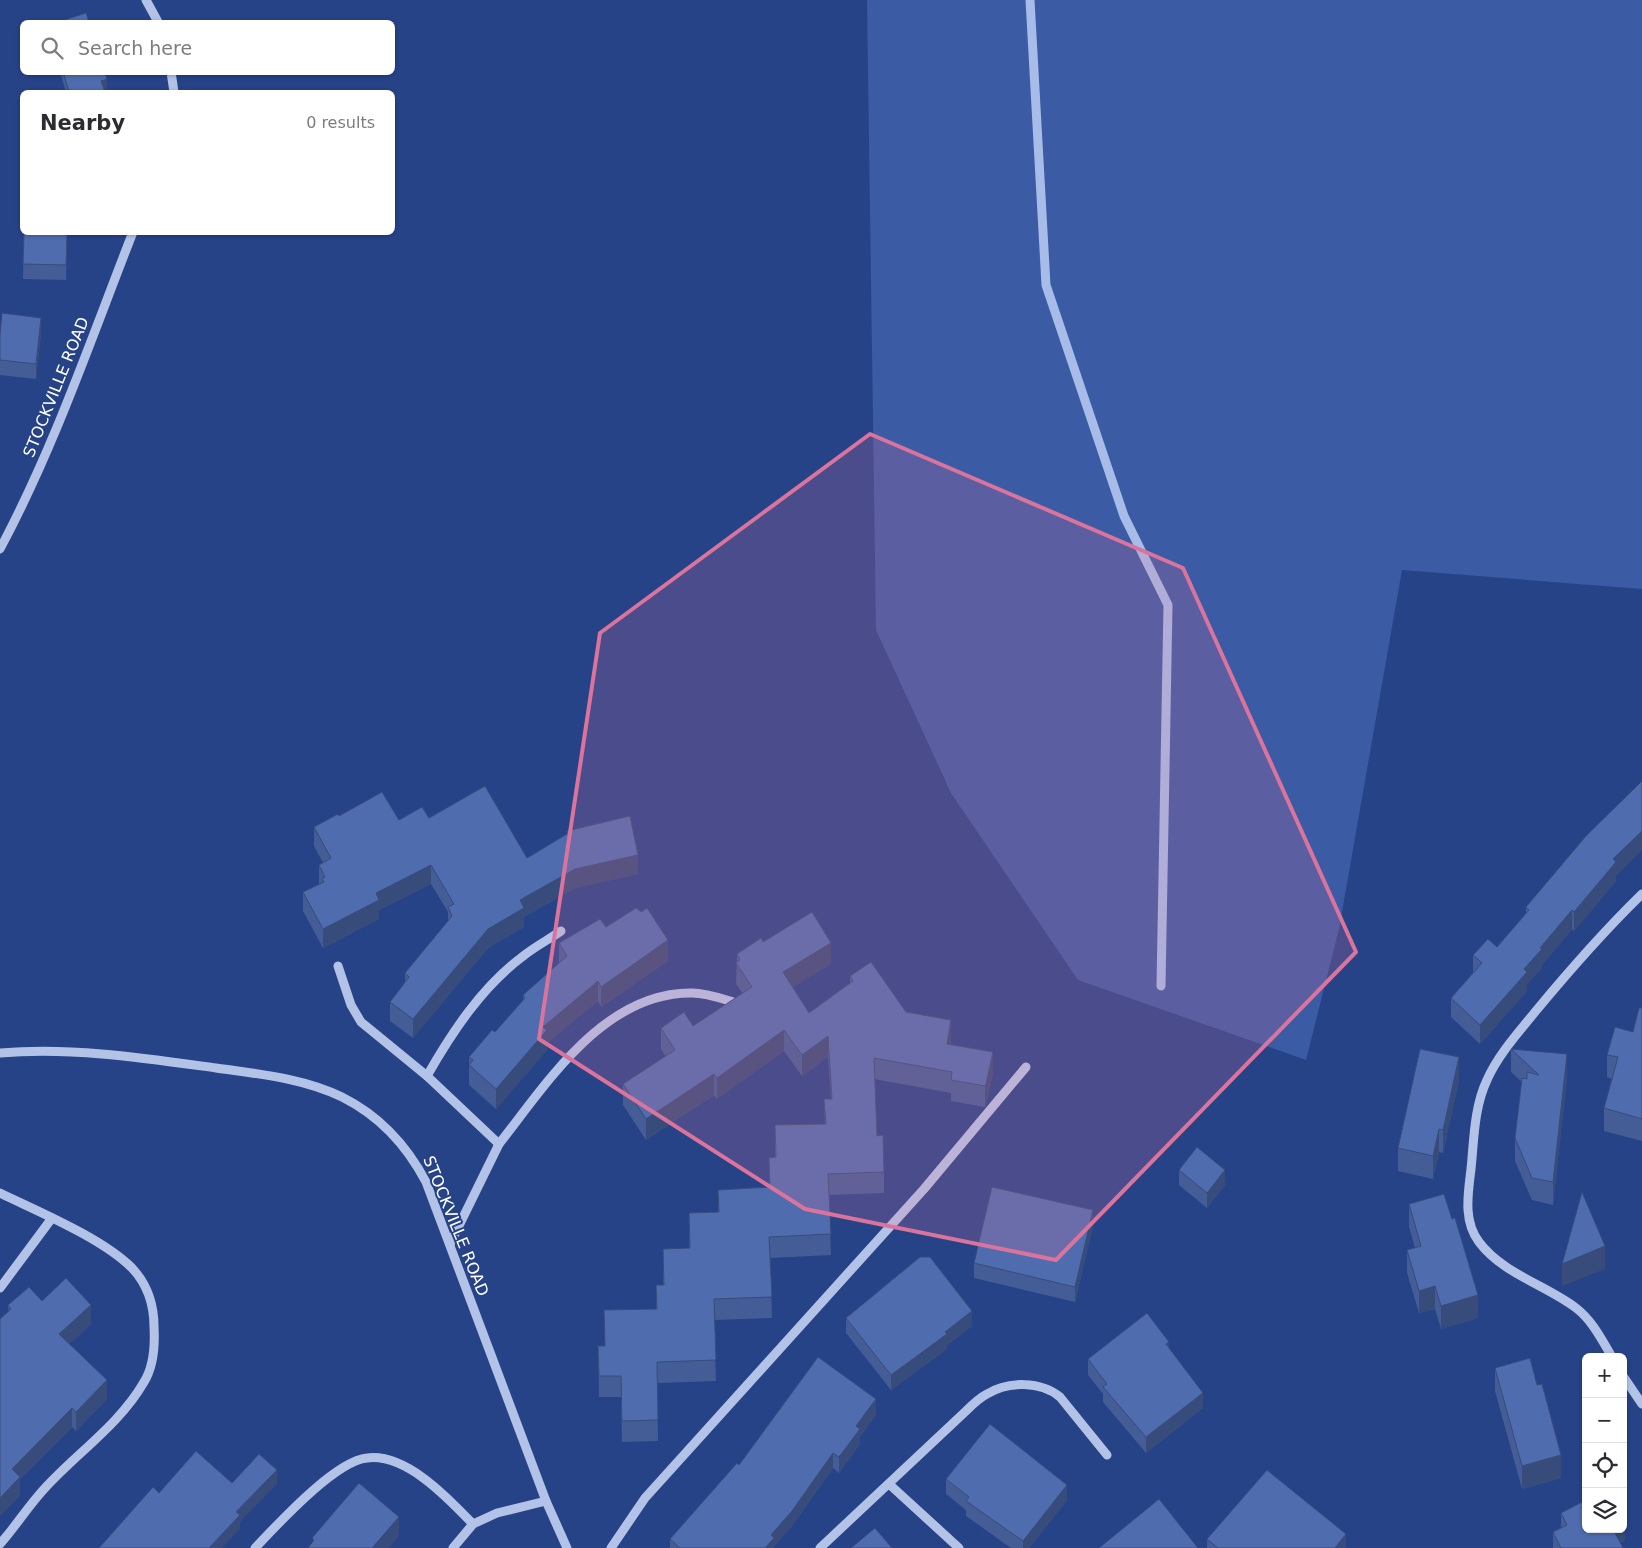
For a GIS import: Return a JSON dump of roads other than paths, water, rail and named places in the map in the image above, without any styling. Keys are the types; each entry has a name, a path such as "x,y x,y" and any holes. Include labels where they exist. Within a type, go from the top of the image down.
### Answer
{"street":[{"path":"146,0 157,20"},
{"path":"171,75 174,90"},
{"name":"STOCKVILLE ROAD","path":"0,550 22,508 55,431 132,235"},
{"path":"1609,1353 1589,1321 1576,1308 1511,1268 1484,1248 1478,1241 1469,1220 1467,1202 1479,1104 1487,1080 1497,1061 1550,994 1642,894"},
{"path":"427,1076 445,1044 490,988 522,956 561,932"},
{"path":"338,966 351,1005 361,1022 427,1076 499,1144"},
{"path":"450,1244 499,1144 561,1065 588,1037 602,1026 648,1001 664,996 700,993 733,1002"},
{"name":"STOCKVILLE ROAD","path":"0,1053 76,1051 161,1060 289,1080 341,1097 370,1114 393,1134 412,1156 426,1182 546,1502 567,1548"},
{"path":"611,1548 645,1498 924,1189 1026,1067"},
{"path":"0,1193 52,1218 111,1252 138,1275 147,1289 152,1305 154,1341 152,1361 145,1381 128,1406 45,1488 0,1544"},
{"path":"0,1288 52,1218"},
{"path":"1627,1382 1642,1404"},
{"path":"820,1548 985,1394 997,1388 1035,1385 1052,1390 1060,1397 1107,1455"},
{"path":"255,1548 286,1516 335,1473 354,1461 368,1458 395,1463 431,1483 473,1524"},
{"path":"888,1484 959,1548"},
{"path":"453,1548 473,1524 496,1513 546,1502"}],"waterway":[{"path":"1030,0 1046,285 1124,516 1168,605 1161,986"}]}
